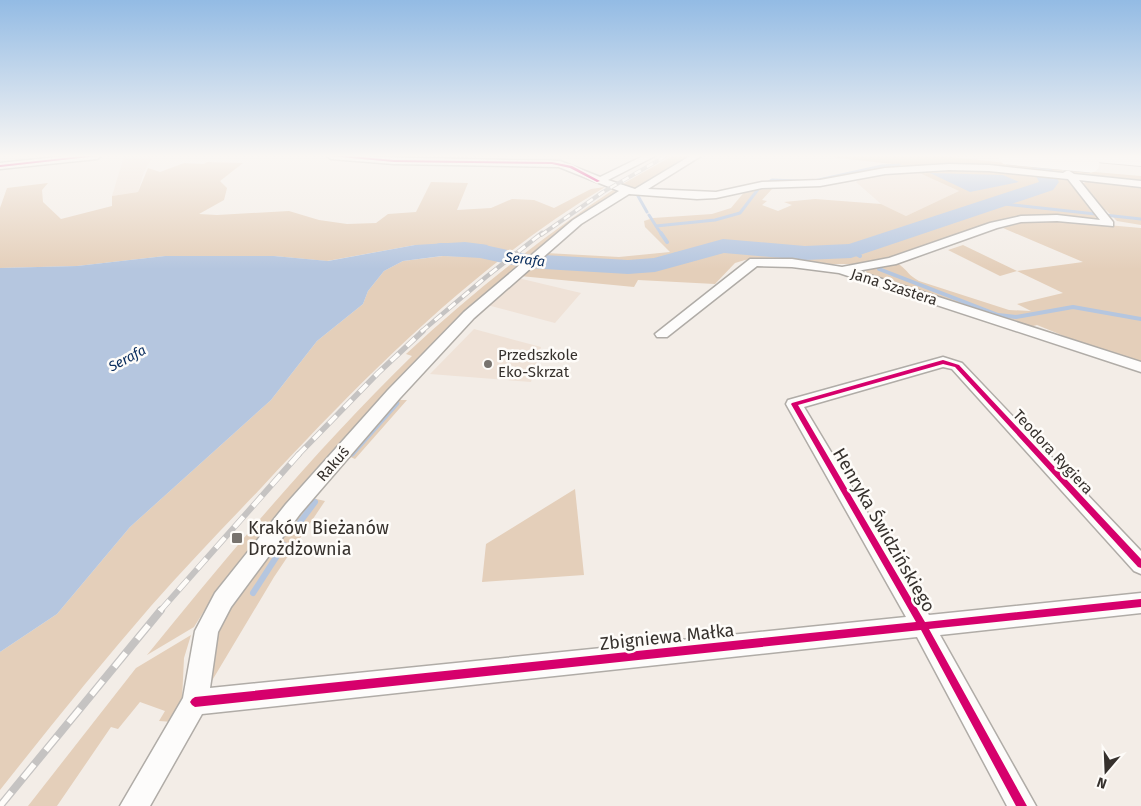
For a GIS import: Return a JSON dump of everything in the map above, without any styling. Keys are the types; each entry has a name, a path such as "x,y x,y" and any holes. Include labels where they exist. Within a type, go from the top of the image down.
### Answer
{"street":[{"name":"Rakuś","path":"134,806 195,702 207,631 222,600 293,509 394,394 469,315 577,222 627,194"},
{"path":"687,194 722,194"},
{"path":"841,270 892,260 994,226 1021,219 1057,218 1109,224 1082,194"},
{"name":"Jana Szastera","path":"662,334 754,262 792,263 841,270 1141,368"},
{"name":"Teodora Rygiera","path":"943,362 957,366 1141,565"},
{"name":"Henryka Świdzińskiego","path":"943,362 794,404 923,626 1022,806"},
{"name":"Zbigniewa Małka","path":"195,702 1141,603"}],"shaded area":[{"path":"5,194 42,194 43,202 61,219 112,206 112,196 128,194 226,194 224,200 199,214 217,215 289,211 319,220 347,224 376,223 388,214 416,212 425,194 464,194 457,210 491,208 512,199 534,200 554,208 582,194 595,194 511,251 467,287 423,325 341,404 151,606 74,697 0,790 0,652 57,614 130,527 271,400 317,341 363,304 368,291 384,271 403,261 443,256 475,257 415,245 327,261 274,256 165,256 77,266 0,268 0,208"},
{"path":"113,194 128,194 112,196"},
{"path":"608,194 616,194 550,239 473,305 272,522 221,584 194,627 147,655 275,501 342,427 412,356 406,354 506,268 558,228"},
{"path":"743,194 768,194 762,200 767,201 762,205 778,211 792,205 784,202 815,199 881,204 906,216 953,194 1078,194 1097,219 1007,218 887,259 863,264 832,264 760,258 745,260 735,263 715,284 638,280 634,287 520,276 546,253 619,257 670,252 645,227 644,221 653,218 712,214 731,208"},
{"path":"869,194 953,194 906,216 881,204"},
{"path":"1089,194 1141,194 1141,225 1117,221 1106,210 1101,209"},
{"path":"1026,221 1062,221 1141,228 1141,363 1086,345 1037,325 1026,328 871,276 866,272 867,269 897,264 919,281 1009,310 1031,311 1017,304 1063,293 1017,271 1083,262 1003,228"},
{"path":"963,245 1017,271 1000,276 948,250"},
{"path":"518,278 581,293 555,323 487,305"},
{"name":"Przedszkole Eko-Skrzat","path":"474,329 541,347 531,382 430,374"},
{"path":"395,400 407,400 355,459 346,455"},
{"path":"575,489 584,575 482,582 486,544"},
{"path":"308,497 325,501 274,577 210,684 212,630"},
{"path":"191,635 184,658 182,700 173,722 159,721 165,711 140,702 118,729 111,727 57,806 28,806 136,668"}],"water":[{"path":"465,242 488,245 475,257 442,256 403,261 384,271 368,291 363,304 317,341 271,400 130,527 57,614 0,652 0,268 77,266 165,256 274,256 328,261 415,245"}],"waterway":[{"path":"656,226 715,220 740,213 755,194"},
{"name":"Serafa","path":"440,250 480,251 527,261 628,267 655,265 723,246 805,253 851,251 1023,194"},
{"path":"638,196 647,212"},
{"path":"995,203 1141,219"},
{"path":"649,215 656,226"},
{"path":"656,226 662,235"},
{"path":"661,233 667,242"},
{"name":"Serafa","path":"851,251 860,256"},
{"name":"Serafa","path":"676,254 679,259"},
{"path":"879,269 998,315 1016,317 1073,307 1141,319"},
{"path":"352,454 397,403"},
{"path":"300,522 315,502"},
{"path":"253,593 284,545"}],"railway":[{"path":"541,235 601,194"},
{"path":"421,332 542,233"},
{"path":"298,455 378,373 423,331"},
{"path":"160,611 299,454"},
{"path":"0,806 161,610"}],"cycle path":[{"path":"1022,806 923,626 794,404 943,362 957,366 1141,565"},
{"path":"195,702 1141,603"}],"place":[{"name":"Przedszkole Eko-Skrzat","path":"488,364"},
{"name":"Kraków Bieżanów Drożdżownia","path":"237,538"}]}
